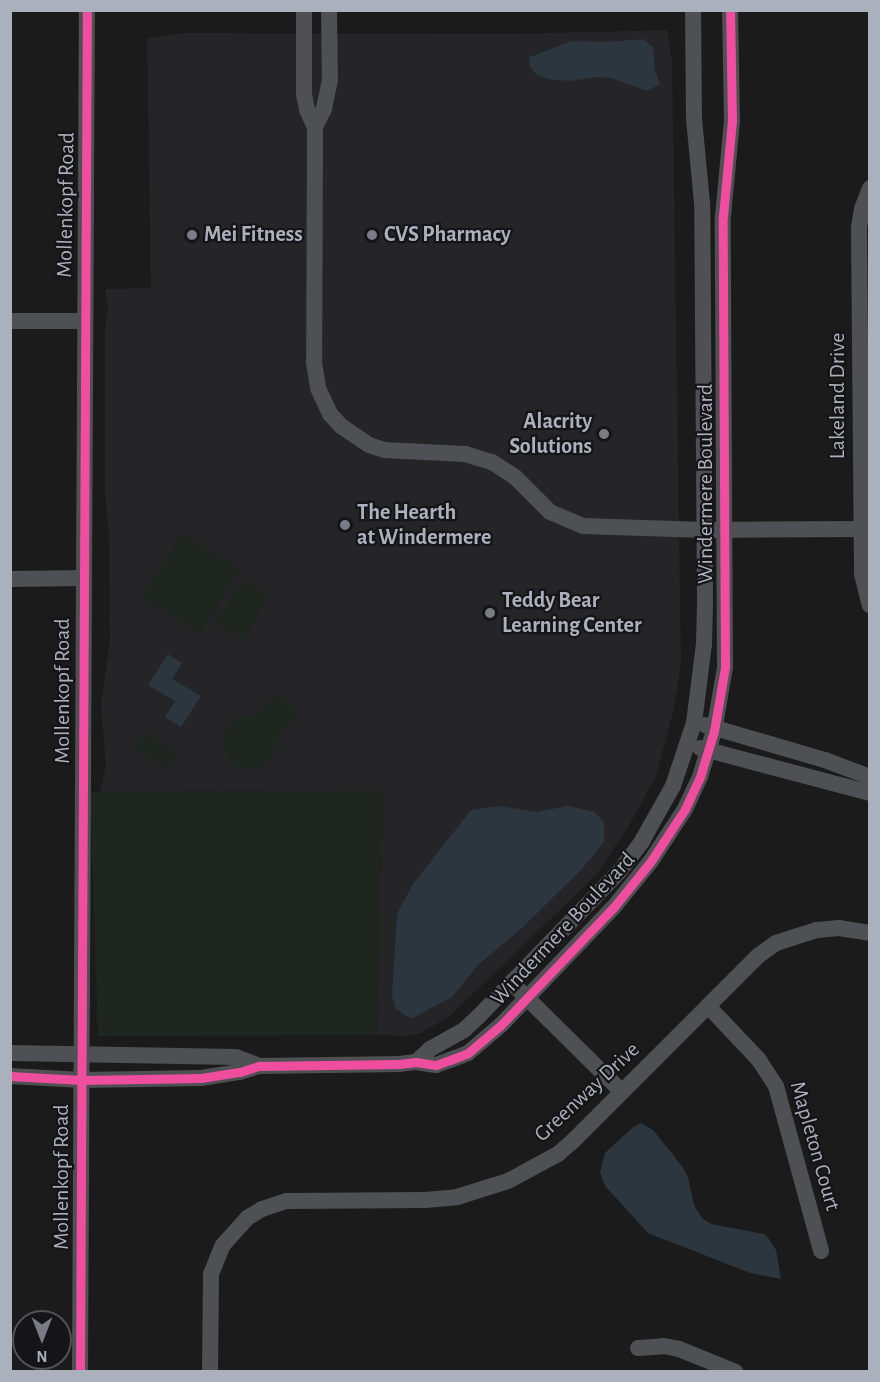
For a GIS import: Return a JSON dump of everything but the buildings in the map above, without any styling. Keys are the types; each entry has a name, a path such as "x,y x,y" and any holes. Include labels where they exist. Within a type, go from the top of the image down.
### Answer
{"street":[{"name":"Mollenkopf Road","path":"80,1371 87,10"},
{"path":"304,10 304,94 307,110 315,127 314,362 321,396 341,426 369,445 384,450 465,454 492,462 514,477 550,512 583,526 704,530 861,529"},
{"path":"315,127 324,109 330,80 329,10"},
{"name":"Windermere Boulevard","path":"416,1062 430,1049 464,1030 620,872 658,815 673,786 694,723 704,644 704,530 702,203 694,120 693,10"},
{"name":"Windermere Boulevard","path":"10,1076 82,1080 201,1078 240,1072 259,1066 416,1062 436,1065 468,1053 484,1041 636,883 685,809 709,750 725,667 723,216 732,121 730,10"},
{"name":"Lakeland Drive","path":"870,188 862,209 859,227 865,362 861,574 870,605"},
{"path":"10,321 85,321"},
{"path":"10,579 84,578"},
{"path":"694,723 715,727 825,760 870,777"},
{"path":"688,744 870,793"},
{"name":"Greenway Drive","path":"210,1371 211,1274 223,1245 247,1218 262,1209 287,1201 425,1200 457,1197 490,1188 558,1154 758,956 776,943 817,930 839,928 870,933"},
{"path":"512,983 622,1092"},
{"name":"Mapleton Court","path":"708,1006 759,1060 776,1086 821,1251"},
{"name":"Windermere Boulevard","path":"10,1053 237,1058 259,1066"},
{"path":"638,1348 664,1346 679,1349 736,1371"}],"shaded area":[{"path":"667,30 672,62 681,662 675,704 656,776 631,822 596,875 450,1016 421,1033 409,1036 377,1035 382,792 100,792 106,766 101,705 110,640 109,539 105,491 105,328 108,308 105,289 151,288 147,38 184,33 511,34"},
{"path":"643,39 653,47 655,71 660,84 647,91 611,78 597,77 570,81 548,79 536,74 529,66 530,57 571,41 606,42"},
{"path":"182,533 240,569 201,633 142,597"},
{"path":"243,580 270,596 243,640 216,623"},
{"path":"168,654 182,663 172,679 201,696 181,727 165,717 175,701 148,685"},
{"path":"279,693 300,714 278,736 277,750 266,765 257,769 240,768 232,763 223,748 225,731 237,718 256,715"},
{"path":"144,732 177,752 167,768 134,748"},
{"path":"382,791 377,1035 98,1036 90,792"},
{"path":"499,806 536,812 568,806 595,812 604,823 604,842 582,869 522,928 478,965 452,997 411,1019 395,1008 392,995 397,914 413,884 471,810"},
{"path":"641,1123 653,1130 682,1166 688,1177 694,1205 702,1218 711,1224 764,1234 776,1250 781,1279 750,1273 648,1233 605,1186 600,1173 605,1153 633,1127"}],"cycle path":[{"path":"80,1372 87,10"},
{"path":"10,1076 82,1080 201,1078 240,1072 259,1066 416,1062 436,1065 468,1053 501,1025 613,908 651,861 685,809 700,777 714,731 725,667 723,216 732,121 730,10"}],"place":[{"name":"Mei Fitness","path":"192,235"},
{"name":"CVS Pharmacy","path":"372,235"},
{"name":"Alacrity Solutions","path":"604,434"},
{"name":"The Hearth at Windermere","path":"345,525"},
{"name":"Teddy Bear Learning Center","path":"490,613"}]}
